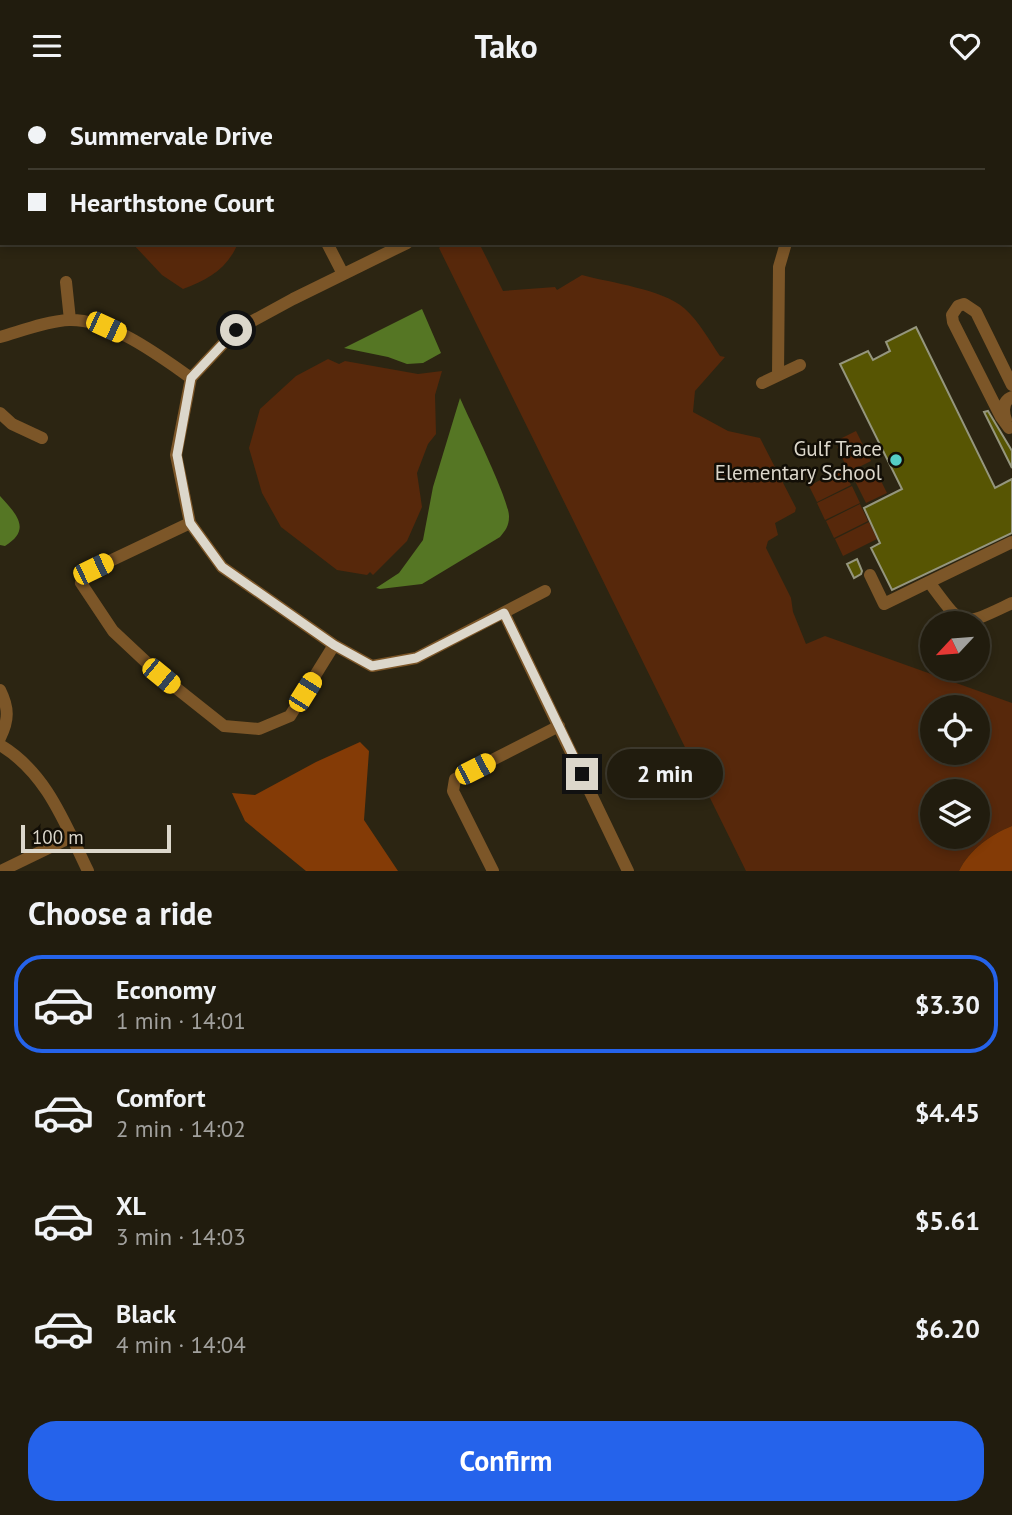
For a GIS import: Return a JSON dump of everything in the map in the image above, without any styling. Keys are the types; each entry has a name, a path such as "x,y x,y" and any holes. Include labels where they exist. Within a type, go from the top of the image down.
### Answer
{"street":[{"path":"328,245 343,275"},
{"path":"403,245 236,330 191,378 177,455 190,523 222,567 334,645 372,666 416,658 545,591"},
{"path":"778,375 779,267 785,245"},
{"path":"66,282 70,320"},
{"path":"1011,431 1001,417 953,322 952,315 958,306 964,304 976,312 1012,385"},
{"path":"0,337 70,320 106,327 149,348 191,378"},
{"path":"762,383 800,365"},
{"path":"1011,431 1004,406 1012,397"},
{"path":"0,413 12,424 42,438"},
{"path":"190,523 93,569 81,583 113,631 161,676 224,726 259,729 290,716 334,645"},
{"path":"870,575 884,604 1012,543"},
{"path":"929,582 954,615 962,620 979,619 1012,603"},
{"path":"504,613 628,871"},
{"path":"0,690 8,709 8,719 0,738"},
{"path":"493,871 453,791 455,779 559,726"},
{"path":"0,745 19,758 44,784 88,871"},
{"path":"1,871 71,837"}],"shaded area":[{"path":"134,245 237,245 223,266 201,282 183,289 162,275"},
{"path":"442,245 480,245 503,291 555,287 557,290 582,275 663,296 689,313 720,356 725,357 695,391 693,412 728,431 760,438 796,508 795,512 775,523 778,535 768,541 766,548 791,598 793,612 806,644 825,636 920,670 920,681 951,681 990,695 920,695 920,765 990,765 990,695 1012,703 1012,826 990,838 990,779 920,779 920,849 976,849 959,871 746,871 439,248"},
{"path":"422,309 441,353 423,363 407,364 388,357 344,348"},
{"path":"328,359 339,364 345,361 418,374 442,371 435,395 436,434 428,444 417,473 422,507 407,541 373,575 370,572 367,575 337,570 281,527 262,493 249,448 260,409 296,376"},
{"path":"460,398 508,508 507,526 500,537 422,584 376,588 399,573 423,540 433,487"},
{"path":"856,431 871,461 849,472 837,447 842,444 840,439"},
{"path":"874,467 887,493 866,503 853,477"},
{"path":"843,468 851,485 817,502 809,486"},
{"path":"852,486 860,503 825,520 817,503"},
{"path":"0,496 16,515 20,527 13,540 5,546 0,545"},
{"path":"860,504 868,521 834,538 826,521"},
{"path":"869,522 877,539 843,556 835,539"},
{"path":"360,742 369,751 364,820 398,871 306,871 245,821 232,793 255,795"},
{"path":"1012,826 1012,871 959,871 976,849 990,849 990,838"}],"building":[{"path":"916,327 995,488 1012,479 1012,533 892,590 871,548 880,543 864,508 902,489 840,364 868,351 873,360 890,351 886,342"},
{"path":"988,411 1012,451 1012,468 984,412"},
{"path":"857,559 862,571 854,578 847,564"}],"place":[{"name":"Gulf Trace Elementary School","path":"896,460"}],"route":[{"path":"236,330 191,378 177,455 190,523 222,567 334,645 372,666 416,658 504,613 582,774"}]}
